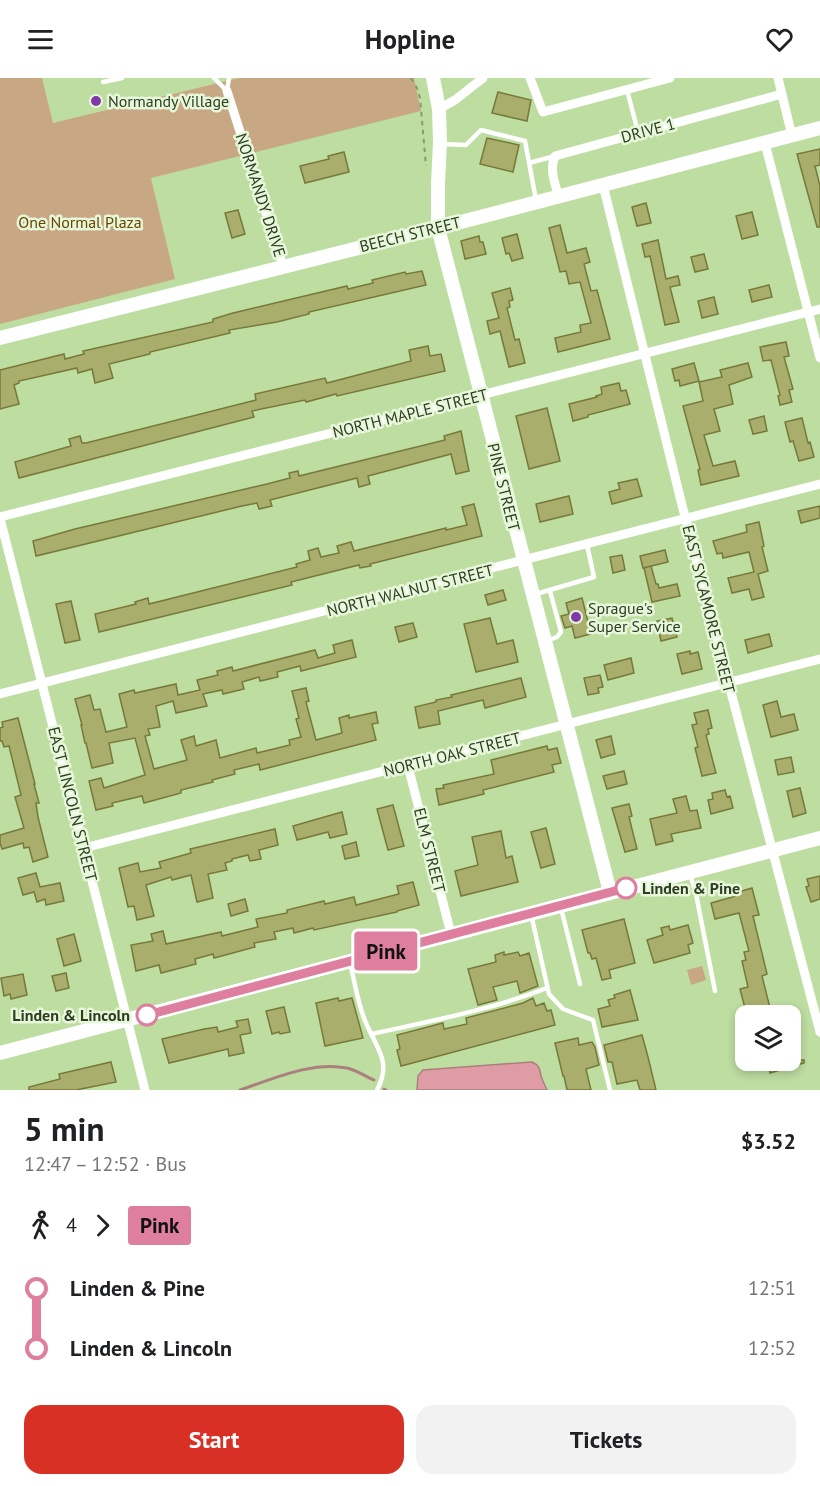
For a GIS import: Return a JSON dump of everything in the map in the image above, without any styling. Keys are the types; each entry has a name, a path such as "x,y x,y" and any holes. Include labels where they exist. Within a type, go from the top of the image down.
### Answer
{"main road":[{"name":"PINE STREET","path":"433,78 439,109 438,228 609,892"},
{"name":"BEECH STREET","path":"0,338 438,228 820,128"},
{"path":"0,1053 820,838"}],"street":[{"path":"439,109 455,100 483,78"},
{"path":"530,78 543,112 670,78"},
{"path":"778,78 792,136"},
{"name":"NORMANDY DRIVE","path":"226,91 283,266"},
{"name":"DRIVE 1","path":"555,156 782,94"},
{"path":"765,143 820,358"},
{"path":"555,156 552,171 559,197"},
{"name":"EAST SYCAMORE STREET","path":"603,185 728,683 820,1032"},
{"name":"NORTH MAPLE STREET","path":"0,518 820,309"},
{"name":"NORTH WALNUT STREET","path":"0,694 820,484"},
{"name":"EAST LINCOLN STREET","path":"0,518 145,1090"},
{"name":"NORTH OAK STREET","path":"84,848 820,659"},
{"name":"ELM STREET","path":"408,766 451,934"}],"lane":[{"path":"104,82 122,78"},
{"path":"214,78 226,91"},
{"path":"226,91 229,78"},
{"path":"627,90 638,132"},
{"path":"440,144 466,145 481,130 525,141 537,202"},
{"path":"529,163 555,156"},
{"path":"531,595 594,577 587,545"},
{"path":"544,641 557,637 561,632 549,591"},
{"path":"689,872 696,894 715,991"},
{"path":"561,905 580,984"},
{"path":"531,913 549,994 563,1009 593,1020 610,1090"},
{"path":"349,960 366,1022 382,1053 383,1079 377,1090"},
{"path":"372,1034 456,1015 547,988"}],"path":[{"path":"411,78 420,98 426,166"}],"green space":[{"name":"One Normal Plaza","path":"0,78 42,78 53,123 239,78 414,78 421,111 151,178 175,279 0,324"},
{"path":"702,966 706,980 691,985 687,970"}],"shaded area":[{"path":"532,1062 539,1068 547,1090 417,1090 418,1076 423,1070"}],"building":[{"path":"498,92 531,100 527,121 492,113"},
{"path":"487,138 519,145 513,172 480,164"},
{"path":"820,149 820,165 815,166 820,186 820,227 817,227 797,154"},
{"path":"344,152 349,172 305,183 300,166 329,159 328,156"},
{"path":"646,203 651,223 637,226 632,207"},
{"path":"238,210 245,234 232,238 225,213"},
{"path":"752,212 758,235 742,239 736,216"},
{"path":"560,225 567,253 586,248 590,262 584,264 591,291 597,290 610,339 558,352 555,338 581,332 580,325 591,323 580,282 569,284 566,271 560,272 549,228"},
{"path":"517,234 523,258 512,261 509,253 506,254 502,238"},
{"path":"479,236 486,254 465,259 461,241"},
{"path":"658,240 666,279 678,276 680,285 670,287 679,322 665,325 650,256 645,257 642,244"},
{"path":"704,254 708,269 695,272 691,257"},
{"path":"422,271 426,285 309,312 309,314 277,322 229,330 230,333 109,364 113,378 95,383 92,369 78,373 77,368 19,381 14,385 19,404 0,409 0,370 64,354 65,359 84,354 83,351 213,322 213,319 233,313 347,286 348,289 405,272 406,274"},
{"path":"769,285 772,297 752,302 749,290"},
{"path":"510,288 513,300 509,301 510,307 507,308 515,340 519,339 525,363 509,367 500,331 490,334 487,321 499,318 492,293"},
{"path":"714,297 718,314 702,318 698,301"},
{"path":"786,342 789,356 784,357 793,389 789,390 792,402 780,405 778,396 780,395 771,360 763,361 760,347"},
{"path":"428,346 430,356 441,354 445,371 337,396 336,394 306,402 305,400 252,411 254,417 19,478 15,462 71,446 69,439 80,436 82,443 86,443 256,400 255,394 325,378 327,383 411,361 409,350"},
{"path":"694,363 699,381 680,386 679,380 675,381 672,369"},
{"path":"748,363 752,377 729,385 733,404 714,409 720,431 704,435 713,466 735,461 739,476 701,485 698,470 700,469 683,406 703,401 699,382 722,377 720,370"},
{"path":"619,383 621,391 626,390 630,404 573,421 569,404 597,397 602,394 601,387"},
{"path":"547,408 560,461 529,469 516,416"},
{"path":"764,416 767,431 753,434 749,420"},
{"path":"802,418 814,457 799,461 793,441 790,442 785,422"},
{"path":"461,431 469,471 456,474 451,454 368,476 370,484 359,487 357,478 270,500 272,506 259,509 257,503 242,506 36,556 33,541 290,478 289,473 298,471 299,476 445,440 444,436"},
{"path":"637,479 642,496 612,504 609,492 620,489 618,483"},
{"path":"569,496 573,514 540,522 536,504"},
{"path":"474,504 482,536 370,564 371,566 360,568 359,565 291,582 292,585 99,632 95,614 136,604 135,602 148,598 149,604 297,567 296,564 310,560 308,551 318,548 321,557 339,553 337,546 351,542 354,551 467,525 462,507"},
{"path":"820,506 820,518 801,523 798,511"},
{"path":"759,522 768,571 758,574 764,597 752,600 749,589 732,593 728,578 754,572 749,552 723,558 722,553 717,554 713,541 747,532 746,525"},
{"path":"665,550 668,562 643,568 640,556"},
{"path":"622,555 625,570 613,573 610,557"},
{"path":"651,566 659,588 677,584 680,596 652,602 644,568"},
{"path":"503,590 506,600 488,605 485,595"},
{"name":"Sprague's Super Service","path":"582,598 591,634 575,638 572,626 565,628 561,616 569,614 566,603"},
{"path":"71,601 80,640 65,643 56,604"},
{"path":"490,618 497,644 513,640 518,662 476,672 464,624"},
{"path":"672,618 677,637 661,641 657,621"},
{"path":"413,623 417,637 399,642 395,627"},
{"path":"769,634 772,646 748,653 745,640"},
{"path":"352,640 356,657 301,671 300,666 277,672 278,677 260,681 259,677 242,682 244,689 223,694 222,690 203,694 207,706 176,713 173,701 156,706 160,727 148,729 150,735 145,736 154,769 187,760 181,740 194,736 196,746 216,740 220,758 256,748 257,753 290,745 289,740 301,737 292,691 306,688 309,701 306,702 316,740 342,733 339,718 376,712 378,723 372,724 376,740 260,770 259,764 234,770 235,774 181,790 181,793 144,803 142,796 112,803 113,806 96,810 89,781 101,778 104,788 145,775 135,738 109,743 113,763 92,768 75,699 90,695 94,710 100,709 106,732 127,727 119,694 176,684 178,695 200,690 197,680 218,675 217,671 232,667 233,671 315,650 318,658 335,653 333,645"},
{"path":"690,651 690,654 698,652 702,669 682,674 677,654"},
{"path":"631,658 634,673 608,680 604,665"},
{"path":"600,675 603,687 598,688 599,693 588,695 584,678"},
{"path":"521,678 526,697 485,708 483,700 438,711 440,724 419,728 415,707 452,697 451,695"},
{"path":"777,701 781,717 794,714 798,730 771,737 763,705"},
{"path":"708,710 712,728 708,729 709,734 706,735 716,773 702,776 692,725 697,724 694,713"},
{"path":"18,718 35,784 39,803 36,803 38,817 48,857 33,862 29,847 24,848 23,843 2,849 0,843 0,835 24,828 15,797 21,795 9,746 4,747 0,741 2,722"},
{"path":"611,736 615,754 601,758 596,740"},
{"path":"547,746 548,750 557,748 561,763 552,765 554,772 483,790 484,794 439,805 436,789 444,788 443,785 494,774 491,760"},
{"path":"791,757 794,772 778,775 775,760"},
{"path":"624,771 627,784 607,789 603,776"},
{"path":"800,788 806,813 793,817 787,791"},
{"path":"725,790 727,797 730,796 733,808 711,814 708,800 713,799 712,793"},
{"path":"686,796 690,811 697,810 701,828 671,834 673,841 656,845 650,819 677,813 673,799"},
{"path":"629,804 632,816 629,817 637,849 625,852 612,808"},
{"path":"393,805 404,846 388,850 377,809"},
{"path":"342,812 347,834 330,838 328,832 297,840 293,826"},
{"path":"546,828 555,864 541,868 531,832"},
{"path":"275,829 278,845 259,850 261,859 250,861 248,855 232,859 225,863 227,870 208,874 213,898 197,902 191,875 172,880 171,877 146,885 154,916 137,920 134,906 128,907 119,868 138,863 140,872 161,868 159,862 191,853 190,849"},
{"path":"501,831 506,858 512,856 518,882 461,896 455,871 478,865 472,837"},
{"path":"356,842 359,856 345,859 342,846"},
{"path":"36,873 40,887 60,883 64,901 46,905 45,899 37,902 34,892 23,895 18,878"},
{"path":"820,876 820,899 811,902 806,887 809,886 807,879"},
{"path":"413,882 419,905 314,930 313,928 294,933 293,928 274,932 276,939 254,943 255,947 214,958 213,954 195,959 196,964 161,973 159,965 136,971 131,945 153,941 151,934 163,931 166,944 221,932 222,936 258,927 256,919 287,913 287,910 324,901 325,904 354,897 356,905 399,894 397,886"},
{"path":"752,888 759,915 753,916 767,974 762,976 769,1005 744,1005 740,989 748,987 742,961 746,960 744,952 749,951 739,913 715,919 711,903 736,896 735,893"},
{"path":"245,899 248,911 231,916 228,904"},
{"path":"624,919 635,963 609,970 611,978 602,980 596,958 592,959 588,953 582,930"},
{"path":"688,925 693,943 688,945 690,953 654,963 647,940 663,935 661,928 669,926 670,930"},
{"path":"74,934 81,961 64,966 57,939"},
{"path":"504,952 504,955 518,952 520,956 529,953 538,986 520,993 517,981 493,987 497,1000 478,1005 468,969 496,962 495,955"},
{"path":"66,973 69,988 56,991 52,976"},
{"path":"23,974 27,995 11,999 10,994 4,996 1,978"},
{"path":"630,990 638,1020 602,1027 598,1009 610,1006 608,1000 615,998 614,995"},
{"path":"338,998 339,1001 352,998 363,1038 325,1046 316,1003"},
{"path":"533,998 536,1006 544,1003 547,1011 551,1010 555,1025 401,1066 397,1050 400,1049 397,1035 443,1023 444,1029 467,1024 466,1018 523,1003"},
{"path":"284,1007 290,1032 272,1034 266,1011"},
{"path":"248,1019 251,1033 240,1035 244,1053 229,1056 228,1049 169,1063 162,1039 217,1027 218,1032 238,1027 236,1021"},
{"path":"642,1035 656,1090 640,1090 637,1080 617,1084 612,1062 608,1062 604,1045"},
{"path":"578,1038 579,1045 592,1042 595,1047 599,1065 586,1069 591,1090 567,1090 563,1076 555,1043"},
{"path":"111,1062 116,1082 76,1090 29,1090 29,1087 60,1079 59,1074"}],"waterway":[{"path":"240,1090 293,1072 320,1067 347,1068 374,1080"}],"bus line":[{"name":"Pink","path":"147,1015 626,888"}],"place":[{"name":"Normandy Village","path":"96,101"},
{"name":"Sprague's Super Service","path":"576,617"},
{"name":"Linden & Pine","path":"626,888"},
{"name":"Linden & Lincoln","path":"147,1015"}]}
